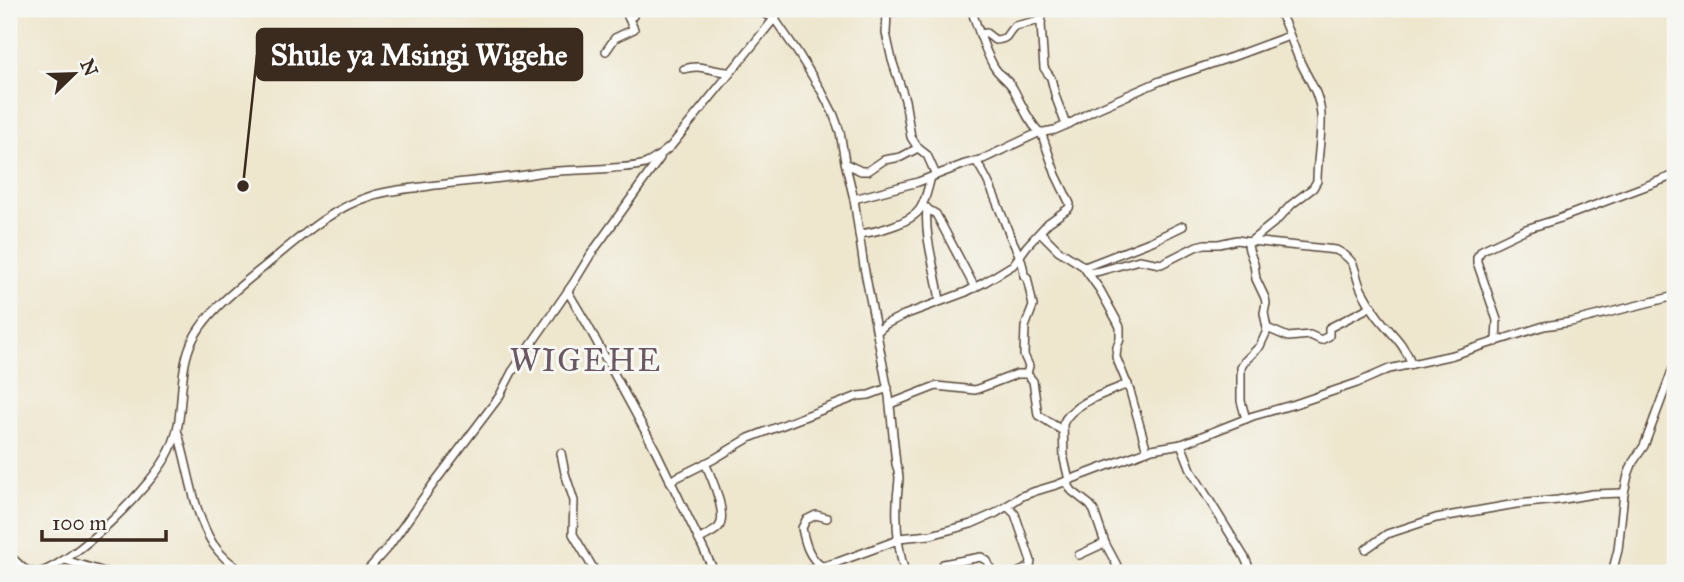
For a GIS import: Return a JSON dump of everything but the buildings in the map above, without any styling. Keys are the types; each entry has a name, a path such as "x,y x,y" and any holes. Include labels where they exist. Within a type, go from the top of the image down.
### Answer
{"street":[{"path":"606,51 615,38 634,29 628,17 634,16 634,9"},
{"path":"758,9 774,18 798,53 841,132 888,388 896,464 900,474 897,498 898,539 905,573"},
{"path":"9,555 24,569 35,573 45,572 65,560 113,520 158,470 171,450 177,429 190,346 202,324 214,309 331,216 372,195 398,190 545,172 645,164 671,146 782,9"},
{"path":"904,9 883,11 892,61 905,100 911,137 927,155 934,176 925,207 928,240 940,301"},
{"path":"877,332 904,315 975,288 1013,265 1048,223 1070,204 1040,133 1022,107 1011,84 997,72 971,9"},
{"path":"1046,9 1041,20 1044,68 1051,78 1066,125"},
{"path":"1246,419 1241,401 1241,368 1260,346 1267,328 1264,313 1266,303 1256,279 1249,250 1250,242 1276,222 1292,204 1313,188 1317,181 1320,106 1314,86 1301,64 1277,9"},
{"path":"980,34 986,33 995,40 1002,39 1015,26 1041,20"},
{"path":"854,200 934,176 1066,125 1160,81 1289,36"},
{"path":"684,69 701,66 721,72 732,71"},
{"path":"846,164 861,171 868,171 884,160 901,157 918,148"},
{"path":"365,573 389,546 499,397 512,372 591,254 662,154"},
{"path":"976,160 1020,256 1033,306 1025,327 1024,355 1029,366 1027,374"},
{"path":"1496,342 1497,320 1476,262 1482,250 1527,229 1675,175"},
{"path":"859,234 890,226 913,216 925,207"},
{"path":"925,207 936,214 975,288"},
{"path":"1087,270 1183,226"},
{"path":"1041,233 1058,250 1087,270 1120,327 1116,357 1128,384 1147,451"},
{"path":"1087,270 1100,271 1139,260 1161,264 1197,246 1237,240 1336,250 1353,263 1362,290 1385,326 1396,336 1412,364"},
{"path":"568,292 670,481 715,573"},
{"path":"797,573 823,567 898,539 931,535 971,524 1022,496 1152,449 1181,444 1246,419 1357,383 1389,369 1453,355 1544,326 1571,322 1675,296"},
{"path":"1267,328 1288,337 1311,335 1321,340 1329,336 1329,328 1372,306"},
{"path":"1612,573 1621,532 1628,475 1644,446 1675,363"},
{"path":"890,404 936,386 975,390 1017,374 1027,374 1033,381 1038,415 1063,431"},
{"path":"1121,573 1105,543 1094,511 1072,491 1067,481 1063,431 1065,418 1078,407 1128,384"},
{"path":"670,481 749,438 784,423 888,388"},
{"path":"177,429 202,521 213,543 234,566 245,573"},
{"path":"1181,444 1192,472 1245,558 1247,573"},
{"path":"561,453 574,501 573,534 596,573"},
{"path":"699,540 721,523 716,490 705,463"},
{"path":"1366,549 1387,534 1436,518 1516,504 1593,494 1624,493"},
{"path":"1007,506 1015,514 1031,561 1030,567 1017,573"},
{"path":"823,567 815,562 806,545 802,528 806,520 816,514 827,518"},
{"path":"1079,555 1105,543"},
{"path":"943,564 981,556 987,561 992,573"},
{"path":"65,560 108,573"},
{"path":"211,573 234,566"}],"place":[{"name":"Shule ya Msingi Wigehe","path":"243,186"}],"district":[{"name":"WIGEHE","path":"586,360"}]}
